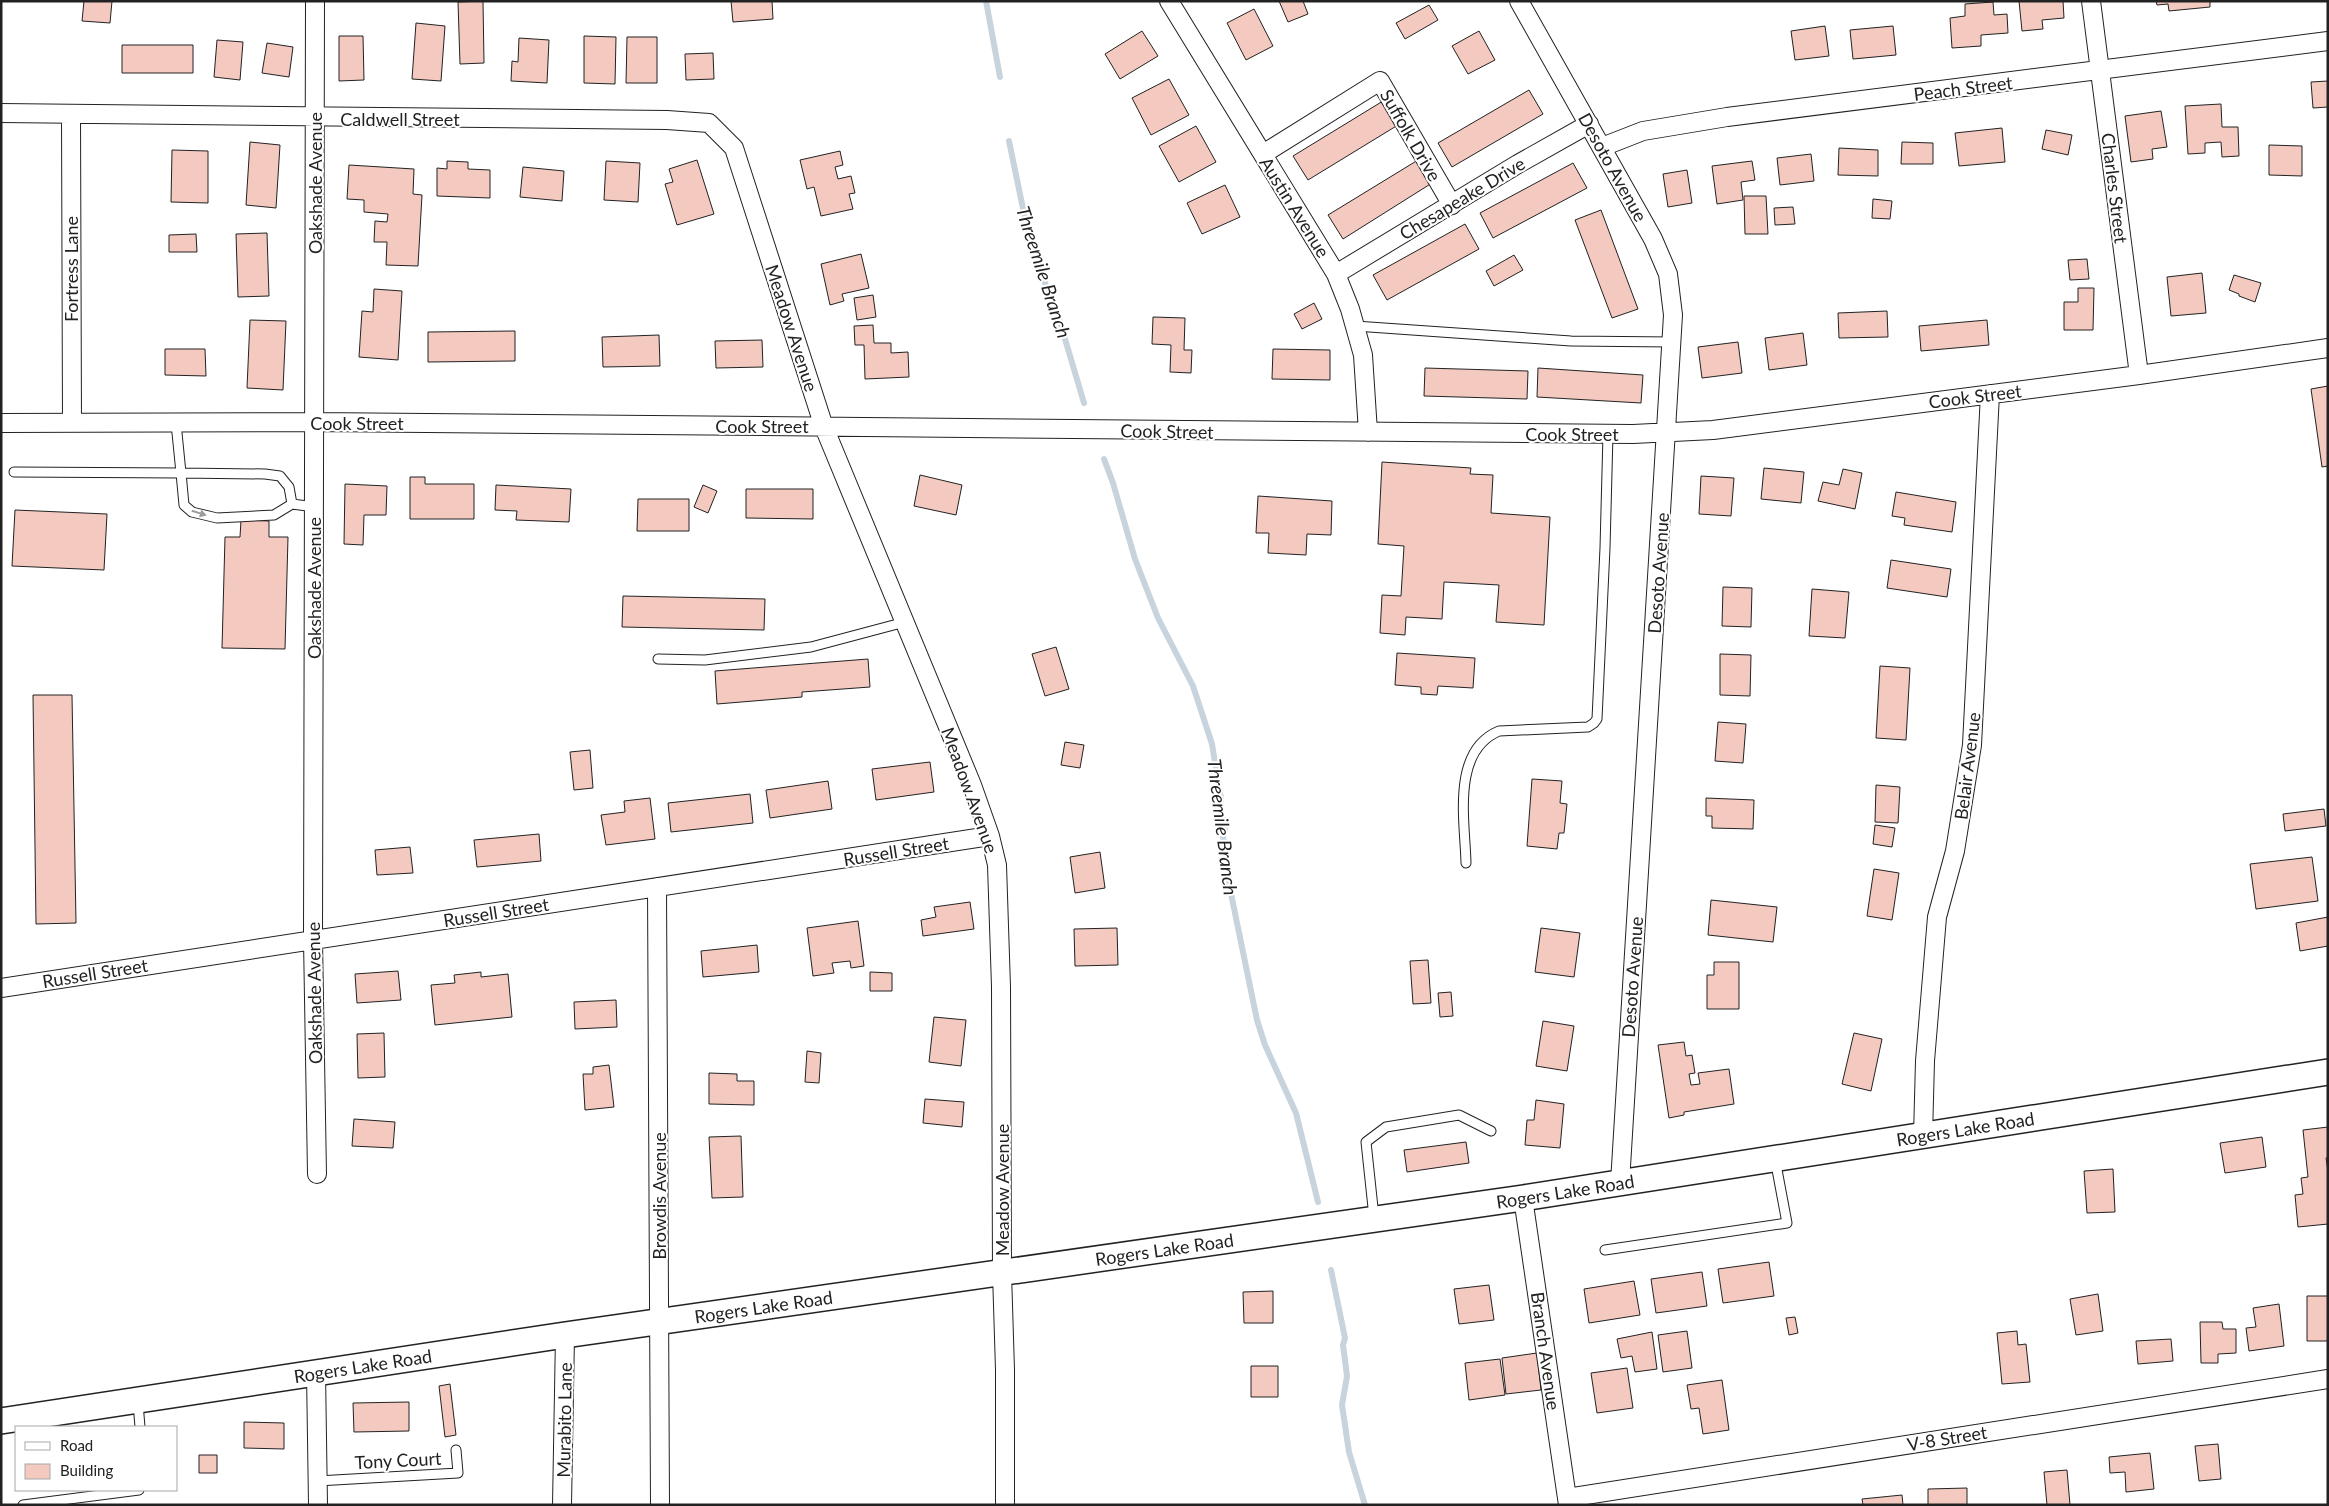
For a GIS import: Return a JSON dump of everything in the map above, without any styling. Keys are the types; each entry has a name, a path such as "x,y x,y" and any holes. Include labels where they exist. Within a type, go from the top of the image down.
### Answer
{"main road":[{"name":"Rogers Lake Road","path":"1,1421 565,1335 1524,1198 2328,1072"}],"street":[{"name":"Oakshade Avenue","path":"315,1 313,940 317,1174"},
{"name":"Austin Avenue","path":"1169,1 1336,274 1355,326 1363,355 1368,432"},
{"name":"Desoto Avenue","path":"1519,1 1653,240 1668,274 1673,315 1620,1183"},
{"name":"Charles Street","path":"2091,1 2139,375"},
{"name":"Peach Street","path":"1602,147 1643,131 1727,117 2328,41"},
{"name":"Suffolk Drive","path":"1263,154 1380,81 1452,205"},
{"name":"Caldwell Street","path":"1,114 667,120 708,123"},
{"name":"Fortress Lane","path":"71,114 72,423"},
{"name":"Meadow Avenue","path":"708,123 734,148 824,427 972,785 990,836 997,866 1001,987 1005,1505"},
{"name":"Chesapeake Drive","path":"1336,274 1518,164 1589,124"},
{"name":"Cook Street","path":"1,423 315,422 1608,434 1713,430 2139,375 2328,348"},
{"name":"Belair Avenue","path":"1923,1136 1926,1061 1937,916 1957,842 1972,745 1990,394"},
{"name":"Russell Street","path":"1,988 990,836"},
{"name":"Browdis Avenue","path":"657,887 660,1505"},
{"name":"Branch Avenue","path":"1524,1198 1568,1501"},
{"name":"Murabito Lane","path":"562,1505 565,1335"},
{"path":"316,1372 318,1505"},
{"name":"V-8 Street","path":"1568,1501 2328,1379"}],"lane":[{"path":"1355,326 1571,341 1672,342"},
{"path":"176,423 184,505 192,512 217,518 274,515 292,504 315,507"},
{"path":"1466,863 1464,776 1476,749 1486,736 1499,731 1588,728 1596,719 1605,548 1608,434"},
{"path":"14,472 265,474 280,476 288,487 292,504"},
{"path":"658,659 705,660 811,647 905,622"},
{"path":"1374,1220 1366,1142 1386,1127 1458,1115 1491,1131"},
{"path":"1605,1250 1787,1223 1775,1159"},
{"path":"138,1400 140,1426"},
{"name":"Tony Court","path":"317,1481 458,1473 456,1450"},
{"path":"23,1505 131,1491"}],"building":[{"path":"84,1 112,1 110,23 82,21"},
{"path":"483,1 484,63 460,64 458,2"},
{"path":"731,1 772,1 773,19 733,22"},
{"path":"1279,1 1303,1 1308,14 1288,22"},
{"path":"2019,1 2063,1 2064,18 2042,20 2043,29 2022,31"},
{"path":"2156,1 2210,1 2210,7 2169,11 2168,4 2157,5"},
{"path":"1993,2 1994,15 2007,14 2008,33 1981,35 1981,46 1952,48 1950,18 1965,16 1965,4"},
{"path":"1429,5 1438,20 1405,39 1396,23"},
{"path":"1254,9 1273,46 1246,60 1227,23"},
{"path":"416,23 445,26 441,81 412,79"},
{"path":"1825,26 1829,56 1795,60 1791,31"},
{"path":"1893,26 1896,55 1853,59 1850,30"},
{"path":"1142,31 1158,56 1120,79 1105,54"},
{"path":"1479,31 1495,60 1468,74 1452,46"},
{"path":"339,36 363,36 364,80 339,81"},
{"path":"584,36 616,37 615,84 584,83"},
{"path":"627,37 657,37 657,83 626,83"},
{"path":"519,38 549,40 547,83 511,81 512,61 518,62"},
{"path":"217,40 243,42 240,80 214,77"},
{"path":"267,43 293,47 289,77 262,73"},
{"path":"122,45 193,45 193,73 122,73"},
{"path":"713,53 714,79 686,80 685,54"},
{"path":"1169,79 1189,115 1151,135 1132,98"},
{"path":"2328,81 2328,107 2313,108 2311,82"},
{"path":"1529,90 1543,114 1452,167 1438,143"},
{"path":"1383,101 1398,125 1308,180 1293,156"},
{"path":"2221,104 2222,127 2238,127 2239,156 2222,157 2221,142 2205,143 2205,153 2188,154 2185,106"},
{"path":"2161,111 2167,147 2152,149 2153,159 2131,162 2125,116"},
{"path":"1196,126 1216,162 1179,182 1159,146"},
{"path":"2002,128 2005,162 1959,166 1955,133"},
{"path":"2046,130 2072,135 2068,155 2042,149"},
{"path":"250,142 280,145 276,208 246,205"},
{"path":"1902,142 1933,143 1933,164 1901,164"},
{"path":"2269,145 2302,146 2302,176 2269,175"},
{"path":"1839,148 1878,150 1878,176 1838,175"},
{"path":"172,150 208,151 208,203 171,202"},
{"path":"840,151 843,165 835,167 838,179 851,176 855,193 849,194 853,209 821,216 814,187 807,189 800,160"},
{"path":"1811,154 1814,181 1780,185 1777,158"},
{"path":"697,160 714,214 677,225 665,184 673,182 669,169"},
{"path":"1418,160 1432,183 1343,239 1328,215"},
{"path":"447,161 468,162 468,169 490,170 490,198 437,196 437,168 447,169"},
{"path":"606,161 640,163 638,202 604,200"},
{"path":"1752,161 1755,180 1741,182 1743,200 1717,204 1712,166"},
{"path":"1573,163 1587,188 1493,238 1480,213"},
{"path":"349,165 414,169 413,194 422,195 418,266 386,265 387,242 374,242 375,221 387,222 388,214 364,212 364,200 347,199"},
{"path":"523,167 564,171 562,201 520,197"},
{"path":"1687,170 1692,203 1668,207 1663,174"},
{"path":"1225,185 1240,217 1202,234 1187,203"},
{"path":"1744,196 1766,196 1768,234 1745,234"},
{"path":"1873,199 1892,201 1890,219 1872,218"},
{"path":"1793,207 1795,224 1775,225 1774,208"},
{"path":"1601,210 1638,309 1612,318 1575,220"},
{"path":"1465,224 1479,249 1387,300 1373,275"},
{"path":"267,233 269,296 238,297 236,234"},
{"path":"196,234 197,252 169,252 169,235"},
{"path":"861,254 869,288 842,294 844,301 830,305 821,264"},
{"path":"1514,255 1523,270 1494,286 1486,271"},
{"path":"2087,259 2089,279 2070,280 2068,260"},
{"path":"2202,273 2206,313 2171,316 2167,277"},
{"path":"2234,275 2261,283 2255,302 2229,290"},
{"path":"2078,288 2094,288 2093,330 2064,330 2064,302 2078,302"},
{"path":"374,289 402,291 398,360 359,357 362,311 373,312"},
{"path":"873,295 876,317 857,320 854,298"},
{"path":"1314,303 1322,319 1302,329 1294,314"},
{"path":"1887,311 1888,337 1839,338 1838,313"},
{"path":"1153,317 1185,318 1184,350 1192,350 1191,373 1170,372 1171,345 1152,344"},
{"path":"250,320 286,321 283,390 247,388"},
{"path":"1987,320 1989,345 1921,351 1919,326"},
{"path":"873,325 874,343 891,343 891,353 908,352 909,377 865,379 864,345 855,345 854,326"},
{"path":"515,331 515,361 428,362 428,332"},
{"path":"1803,333 1807,365 1769,370 1765,338"},
{"path":"659,335 660,366 603,367 602,337"},
{"path":"762,340 763,367 716,368 715,341"},
{"path":"1738,342 1742,373 1702,378 1698,347"},
{"path":"165,349 205,349 206,376 165,375"},
{"path":"1273,349 1330,350 1330,380 1272,379"},
{"path":"1425,368 1528,371 1527,399 1424,396"},
{"path":"1538,368 1643,375 1641,403 1537,397"},
{"path":"2328,386 2328,466 2322,467 2311,389"},
{"path":"1382,462 1471,468 1470,474 1493,475 1491,513 1550,517 1544,625 1496,622 1499,585 1444,582 1442,619 1406,617 1405,635 1380,633 1382,595 1401,596 1404,546 1378,544"},
{"path":"1764,468 1804,472 1801,503 1761,499"},
{"path":"1843,469 1862,473 1855,509 1818,501 1823,482 1839,485"},
{"path":"920,475 962,485 956,515 914,506"},
{"path":"1701,476 1734,478 1731,516 1699,514"},
{"path":"410,477 425,477 425,484 474,484 474,519 410,519"},
{"path":"345,484 387,486 386,515 364,515 363,545 344,544"},
{"path":"496,485 571,489 569,522 516,520 517,511 495,510"},
{"path":"703,485 717,491 708,513 694,507"},
{"path":"746,489 813,489 813,519 746,518"},
{"path":"1896,492 1956,502 1952,532 1904,525 1905,518 1892,516"},
{"path":"1258,496 1332,501 1331,535 1307,534 1306,555 1268,553 1269,533 1256,533"},
{"path":"638,499 689,499 689,531 637,531"},
{"path":"15,510 107,514 104,570 12,566"},
{"path":"241,520 269,521 269,537 288,537 285,649 222,648 225,537 240,537"},
{"path":"1891,560 1951,569 1947,597 1887,588"},
{"path":"1723,587 1752,588 1751,627 1722,626"},
{"path":"1812,589 1849,592 1845,638 1809,636"},
{"path":"623,596 765,599 764,630 622,627"},
{"path":"1056,647 1069,689 1045,696 1032,654"},
{"path":"1397,653 1475,658 1473,688 1438,686 1437,695 1421,694 1421,687 1395,685"},
{"path":"1720,654 1751,655 1750,696 1720,695"},
{"path":"868,659 870,687 802,692 802,697 717,704 715,671"},
{"path":"1880,666 1910,668 1906,740 1876,738"},
{"path":"33,695 72,695 76,923 36,924"},
{"path":"1718,722 1746,724 1743,763 1715,761"},
{"path":"1065,742 1084,745 1080,768 1061,765"},
{"path":"590,750 593,788 574,790 570,752"},
{"path":"930,762 934,792 876,800 872,769"},
{"path":"1532,779 1562,781 1560,803 1567,804 1564,833 1559,833 1557,849 1527,846"},
{"path":"828,781 832,809 770,818 766,790"},
{"path":"1876,785 1900,787 1898,823 1875,822"},
{"path":"750,794 753,823 671,832 668,803"},
{"path":"650,798 655,839 606,845 601,815 625,812 624,801"},
{"path":"1706,798 1754,800 1753,829 1712,828 1712,816 1706,816"},
{"path":"2324,809 2326,826 2285,831 2283,814"},
{"path":"1875,825 1895,828 1892,847 1873,844"},
{"path":"539,834 541,861 477,867 474,840"},
{"path":"410,847 413,873 377,875 375,850"},
{"path":"1100,852 1105,888 1075,893 1070,857"},
{"path":"2312,857 2318,901 2256,909 2250,864"},
{"path":"1874,869 1899,873 1892,920 1867,916"},
{"path":"1711,900 1777,907 1773,942 1708,935"},
{"path":"970,902 974,929 923,936 921,920 936,917 934,907"},
{"path":"2328,917 2328,946 2300,951 2296,923"},
{"path":"858,921 864,966 851,968 850,961 832,963 834,973 813,976 807,928"},
{"path":"1117,928 1118,965 1075,966 1074,929"},
{"path":"1541,928 1580,933 1574,977 1535,972"},
{"path":"757,945 759,972 703,977 701,951"},
{"path":"1428,960 1431,1003 1413,1004 1410,961"},
{"path":"1714,962 1739,962 1739,1009 1707,1009 1707,975 1714,975"},
{"path":"398,971 401,1000 357,1003 355,974"},
{"path":"481,972 481,977 508,974 512,1017 435,1025 431,985 455,983 454,975"},
{"path":"870,972 892,973 892,991 870,991"},
{"path":"1451,992 1453,1016 1440,1017 1438,993"},
{"path":"616,1000 617,1027 575,1029 574,1002"},
{"path":"934,1017 966,1020 961,1066 929,1062"},
{"path":"1543,1021 1574,1026 1567,1071 1536,1066"},
{"path":"384,1033 385,1077 358,1078 357,1034"},
{"path":"1854,1033 1882,1039 1871,1091 1842,1084"},
{"path":"1684,1042 1686,1056 1692,1055 1695,1073 1689,1074 1691,1085 1700,1084 1698,1073 1729,1069 1734,1104 1684,1112 1684,1115 1669,1118 1658,1045"},
{"path":"807,1051 821,1053 819,1083 805,1082"},
{"path":"609,1065 614,1107 585,1110 583,1074 593,1074 593,1067"},
{"path":"709,1073 737,1074 737,1081 754,1081 754,1105 709,1104"},
{"path":"925,1099 964,1102 962,1127 923,1123"},
{"path":"1536,1100 1564,1104 1560,1148 1525,1145 1527,1120 1534,1120"},
{"path":"354,1119 395,1122 393,1148 352,1146"},
{"path":"2328,1127 2328,1157 2326,1158 2328,1171 2328,1224 2298,1227 2295,1195 2303,1194 2301,1178 2308,1177 2303,1130"},
{"path":"741,1136 743,1197 712,1198 709,1137"},
{"path":"2262,1137 2266,1167 2225,1173 2220,1143"},
{"path":"1466,1142 1469,1163 1407,1172 1404,1150"},
{"path":"2113,1169 2115,1212 2087,1213 2084,1171"},
{"path":"1769,1262 1774,1296 1723,1303 1718,1269"},
{"path":"1702,1272 1707,1306 1656,1313 1651,1279"},
{"path":"1634,1281 1640,1315 1589,1323 1584,1289"},
{"path":"1489,1285 1494,1320 1459,1324 1454,1289"},
{"path":"1273,1291 1273,1323 1244,1323 1243,1292"},
{"path":"2098,1294 2103,1331 2076,1335 2070,1299"},
{"path":"2307,1296 2328,1296 2328,1341 2307,1341"},
{"path":"2279,1304 2284,1346 2249,1351 2246,1328 2256,1327 2253,1308"},
{"path":"1795,1317 1798,1333 1789,1335 1786,1318"},
{"path":"2200,1322 2222,1322 2223,1329 2236,1329 2236,1353 2218,1354 2218,1363 2201,1363"},
{"path":"1687,1331 1692,1368 1663,1372 1658,1335"},
{"path":"2017,1331 2018,1345 2026,1344 2030,1382 2002,1384 1997,1333"},
{"path":"1652,1332 1657,1369 1635,1372 1632,1356 1621,1358 1617,1339"},
{"path":"2171,1339 2173,1361 2138,1364 2136,1341"},
{"path":"1537,1353 1541,1390 1506,1394 1502,1358"},
{"path":"1500,1359 1505,1395 1469,1400 1465,1363"},
{"path":"1251,1366 1278,1366 1278,1397 1251,1397"},
{"path":"1627,1368 1633,1408 1597,1413 1591,1373"},
{"path":"1722,1380 1729,1430 1703,1434 1699,1408 1691,1409 1687,1385"},
{"path":"450,1384 456,1435 445,1437 439,1386"},
{"path":"409,1402 409,1431 354,1432 353,1403"},
{"path":"244,1422 284,1423 284,1449 244,1448"},
{"path":"2218,1444 2221,1479 2199,1481 2195,1446"},
{"path":"2150,1453 2154,1489 2126,1492 2125,1472 2110,1473 2109,1457"},
{"path":"199,1455 217,1455 217,1473 199,1473"},
{"path":"2067,1470 2070,1505 2047,1505 2044,1472"},
{"path":"1967,1488 1967,1505 1928,1505 1928,1489"},
{"path":"1902,1495 1903,1505 1863,1505 1862,1499"}],"waterway":[{"name":"Threemile Branch","path":"986,1 1000,77"},
{"name":"Threemile Branch","path":"1009,141 1027,228 1053,307 1057,312 1084,403"},
{"name":"Threemile Branch","path":"1104,459 1135,559 1158,618 1193,686 1212,744 1225,830 1223,837 1229,869 1229,884 1257,1020 1265,1045 1296,1113 1318,1202"},
{"name":"Threemile Branch","path":"1331,1270 1345,1338 1343,1345 1347,1376 1342,1405 1349,1452 1365,1505"}]}
